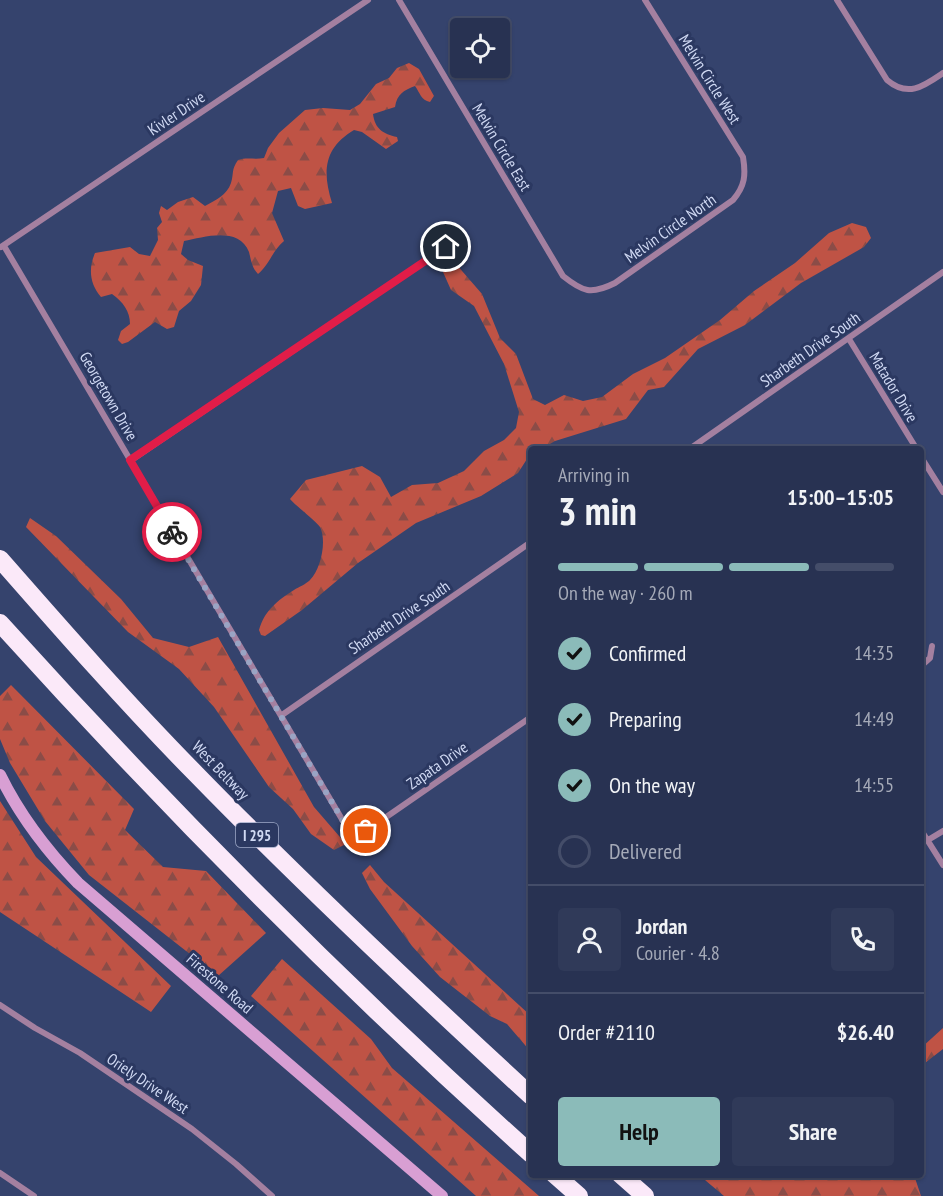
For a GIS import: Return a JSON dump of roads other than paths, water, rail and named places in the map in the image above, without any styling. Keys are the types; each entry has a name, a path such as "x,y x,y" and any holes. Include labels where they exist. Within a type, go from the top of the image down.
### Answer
{"highway":[{"name":"West Beltway","path":"0,559 61,629 196,774 328,906 528,1093"},
{"name":"I 295","path":"0,623 144,779 276,914 375,1010 528,1151"},
{"path":"559,1178 579,1196"},
{"path":"625,1178 645,1196"}],"street":[{"name":"Kivler Drive","path":"2,247 368,0"},
{"name":"Melvin Circle East","path":"399,0 563,276 582,289 597,290"},
{"name":"Melvin Circle West","path":"645,0 743,158 746,175"},
{"path":"837,0 887,80 901,89 915,89 943,73"},
{"name":"Melvin Circle North","path":"597,290 615,283 733,200 742,187 746,175"},
{"name":"Georgetown Drive","path":"2,247 343,821 358,835"},
{"path":"130,460 446,247"},
{"name":"Sharbeth Drive South","path":"694,446 943,272"},
{"name":"Matador Drive","path":"849,339 915,446"},
{"path":"924,464 943,492"},
{"name":"Sharbeth Drive South","path":"282,715 528,544"},
{"path":"924,663 930,658 932,646"},
{"name":"Zapata Drive","path":"358,835 528,719"},
{"name":"Firestone Road","path":"0,775 30,827 54,858 78,883 442,1196"},
{"path":"928,840 943,831"},
{"path":"924,834 943,865"},
{"name":"Oriely Drive West","path":"0,1005 80,1053 192,1129 272,1196"},
{"path":"0,1173 34,1196"}]}
